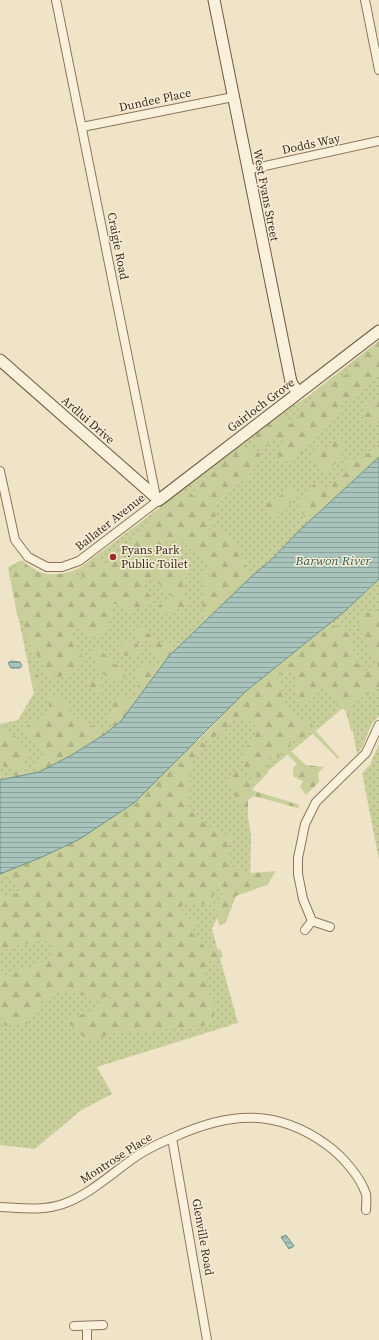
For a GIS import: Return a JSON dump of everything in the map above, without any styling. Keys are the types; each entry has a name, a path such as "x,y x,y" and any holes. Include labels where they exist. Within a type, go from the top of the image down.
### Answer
{"street":[{"name":"Craigie Road","path":"56,0 158,498"},
{"name":"West Fyans Street","path":"214,0 288,372 298,393"},
{"path":"365,0 379,70"},
{"name":"Dundee Place","path":"82,127 233,97"},
{"name":"Dodds Way","path":"247,170 379,141"},
{"name":"Gairloch Grove","path":"158,498 379,331"},
{"name":"Ardlui Drive","path":"0,360 158,498"},
{"name":"Ballater Avenue","path":"0,471 15,540 28,557 47,567 62,567 79,561 158,498"},
{"path":"312,921 303,899 298,874 298,858 305,824 316,802 366,753 379,725"},
{"path":"312,921 330,926"},
{"path":"305,930 312,921"},
{"name":"Montrose Place","path":"0,1207 37,1209 63,1204 88,1191 150,1148 194,1128 226,1118 251,1118 285,1122 311,1133 335,1150 352,1169 366,1195 366,1210"},
{"name":"Glenville Road","path":"172,1138 207,1340"},
{"path":"74,1326 103,1325"},
{"path":"87,1326 87,1340"}],"green space":[{"path":"379,341 379,457 302,528 269,562 254,574 169,656 121,721 105,734 39,772 0,780 0,724 18,720 34,693 8,567 22,560 29,566 42,573 56,575 71,572 80,568 276,416 307,397"},
{"path":"379,341 379,372 357,394 342,404 336,417 316,434 303,453 292,460 280,463 277,460 283,441 270,441 266,448 260,449 255,433 276,416 284,418 290,424 298,420 301,407 314,397 312,393 331,379 346,375 357,358"},
{"path":"373,400 379,401 379,423 371,425 363,419 364,407"},
{"path":"340,437 345,439 337,462 326,471 315,467 314,453 316,447 322,444 325,447 331,447 335,439"},
{"path":"379,445 379,457 307,523 300,508 300,502 314,484 319,482 323,484 327,490 333,482 345,473 347,461 361,459"},
{"path":"238,446 260,454 258,462 250,475 218,498 214,511 217,520 206,526 205,530 222,529 240,548 243,561 247,568 254,574 209,618 204,615 202,608 202,600 206,586 202,579 203,572 207,574 212,566 204,562 194,546 184,546 180,541 172,540 164,543 167,548 157,552 155,557 173,558 189,566 189,574 182,584 187,603 182,609 163,614 157,609 161,602 172,597 171,592 163,590 157,580 147,581 144,588 151,597 149,604 141,608 136,607 128,612 121,604 111,604 114,614 102,634 88,637 74,624 71,630 83,661 68,674 50,678 41,660 29,646 23,621 17,614 9,573 24,563 36,571 47,574 60,574 73,571 77,581 84,583 80,568 94,557 102,560 106,566 125,554 128,544 135,534 149,526 149,516 183,490 198,498 197,492 191,483"},
{"path":"289,488 297,490 298,494 287,507 272,516 265,511 262,505 274,501"},
{"path":"379,579 379,716 371,726 361,749 357,754 348,704 244,791 251,835 250,887 224,903 212,929 238,1023 97,1067 112,1094 80,1111 35,1149 0,1145 0,874 199,740 245,692 345,611"},
{"path":"376,610 379,612 379,667 369,651 373,646 359,630 359,616"},
{"path":"329,624 352,632 355,662 366,670 379,668 379,688 352,703 353,730 351,731 346,711 337,706 335,699 320,684 316,696 305,705 297,697 294,690 297,671 288,671 279,674 276,667"},
{"path":"141,627 164,643 180,646 164,663 153,650 154,646 136,636 134,630"},
{"path":"126,640 138,644 139,650 135,656 126,656 119,652 117,645"},
{"path":"96,648 103,652 113,663 122,667 125,676 120,682 114,682 99,671 92,651"},
{"path":"150,663 159,670 139,697 136,691 139,683 134,677 136,671"},
{"path":"272,670 281,681 283,703 299,720 311,721 314,729 339,757 338,759 312,733 307,734 300,741 292,741 288,748 306,765 324,767 318,773 319,782 306,795 300,787 303,781 294,777 293,768 297,764 282,749 278,751 280,758 267,757 268,773 252,790 300,805 298,808 254,796 248,800 248,815 237,804 235,797 236,789 228,781 238,770 243,781 251,784 258,775 253,776 243,768 246,747 254,741 256,726 242,717 233,721 223,734 218,734 210,742 204,740 204,735 245,692"},
{"path":"29,671 35,671 39,676 39,686 33,689"},
{"path":"93,679 99,680 103,691 97,692 90,686 89,681"},
{"path":"52,694 66,700 70,713 89,725 102,729 105,734 70,756 39,772 35,762 45,753 41,747 24,731 30,723 40,722 43,715 49,710 49,696"},
{"path":"117,697 137,699 121,721 114,727 109,719 112,707"},
{"path":"0,727 17,738 26,749 28,754 23,763 25,775 16,777 13,769 4,767 0,758"},
{"path":"199,740 206,746 191,763 188,807 206,825 232,838 226,853 232,868 250,873 276,871 267,885 236,896 226,922 220,926 216,910 218,901 225,887 216,884 211,906 191,902 181,906 183,915 197,921 192,933 205,947 221,950 223,957 205,964 203,972 215,1009 212,1024 158,1031 118,1033 87,1040 65,1020 90,1011 102,1005 112,997 99,999 61,991 43,1000 27,1024 5,1026 0,1013 0,976 37,964 54,956 52,939 17,946 0,953 0,896 11,895 26,890 13,878 1,874 78,840 134,803"},
{"path":"379,744 379,860 362,773 370,765"}],"water":[{"name":"Barwon River","path":"379,457 379,579 345,611 245,692 134,803 78,840 0,874 0,780 39,772 70,756 105,734 121,721 169,656 254,574 269,562 302,528"},
{"path":"11,661 20,662 22,666 20,668 11,668 8,663"},
{"path":"286,1235 294,1246 289,1249 281,1237"}],"place":[{"name":"Fyans Park Public Toilet","path":"113,557"}]}
